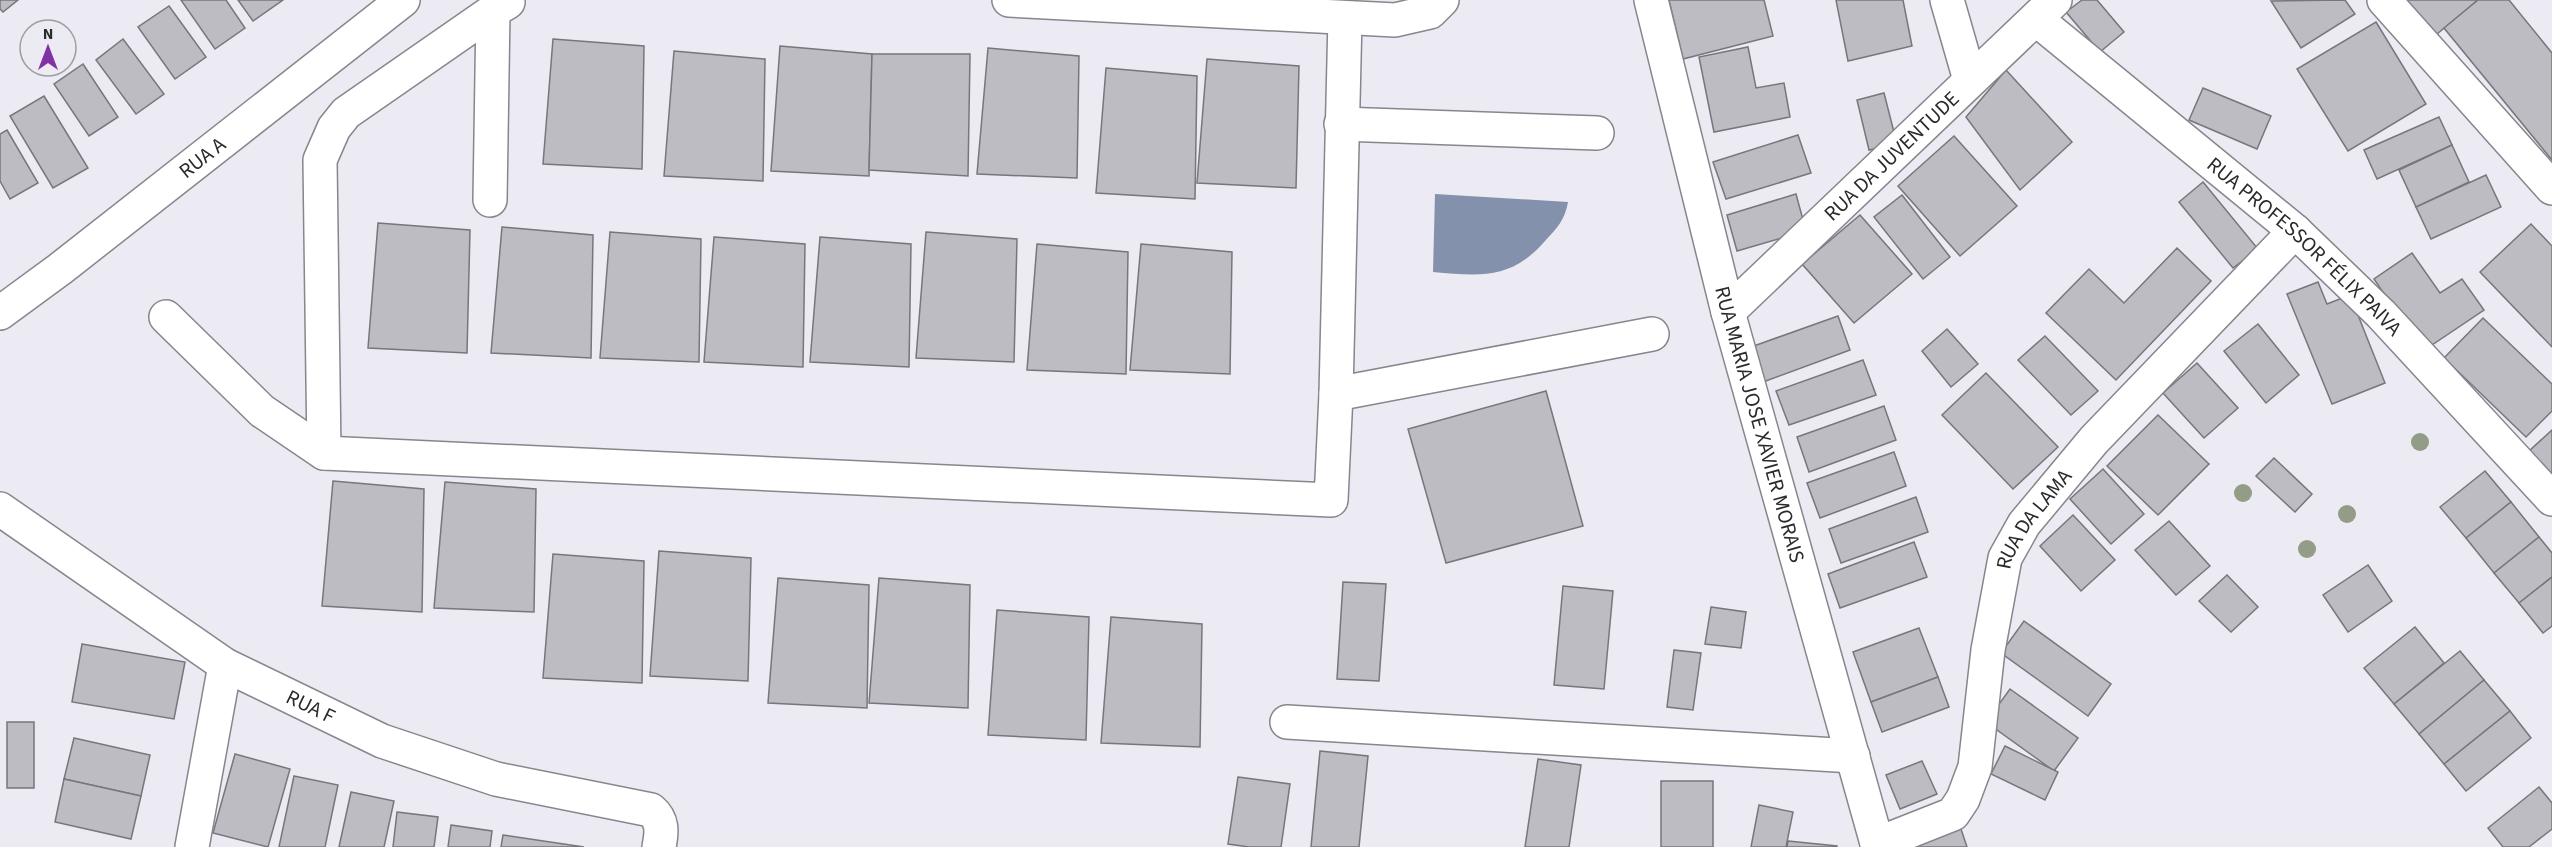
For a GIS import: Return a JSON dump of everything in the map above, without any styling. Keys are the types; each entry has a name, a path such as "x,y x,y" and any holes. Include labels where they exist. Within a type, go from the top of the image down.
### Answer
{"street":[{"name":"RUA A","path":"0,313 60,269 403,0"},
{"path":"1009,0 1395,20 1430,12 1442,0"},
{"name":"RUA MARIA JOSE XAVIER MORAIS","path":"1651,0 1728,312 1878,845"},
{"path":"1947,0 1970,80"},
{"path":"2384,0 2552,188"},
{"path":"490,200 502,6"},
{"path":"324,453 320,160 334,128 346,112 502,6"},
{"name":"RUA DA JUVENTUDE","path":"1728,312 2046,10"},
{"name":"RUA PROFESSOR FÉLIX PAIVA","path":"2046,10 2295,231 2381,314 2552,499"},
{"path":"166,317 262,411 324,453 1330,500 1336,394 1345,18"},
{"path":"1341,124 1597,133"},
{"name":"RUA DA LAMA","path":"1878,845 1953,814 1963,799 1975,767 1988,650 2005,558 2024,524 2094,440 2295,231"},
{"path":"1336,394 1652,333"},
{"name":"RUA F","path":"0,509 225,665 382,741 441,763 496,779 651,810 659,832"},
{"path":"192,847 225,665"},
{"path":"1287,722 1853,756"}],"water":[{"path":"1435,194 1568,202 1563,219 1557,228 1520,263 1494,273 1466,274 1433,272"}],"building":[{"path":"0,0 18,0 3,12 0,9"},
{"path":"181,0 226,0 245,28 215,49"},
{"path":"238,0 283,0 253,21"},
{"path":"1669,0 1764,0 1773,36 1683,59"},
{"path":"1836,0 1903,0 1912,46 1848,61"},
{"path":"2082,0 2097,0 2124,32 2100,52 2066,12"},
{"path":"2345,0 2355,14 2301,48 2271,1"},
{"path":"2399,0 2478,0 2431,39"},
{"path":"2478,0 2509,0 2552,53 2552,160 2444,28"},
{"path":"169,6 206,57 175,79 138,27"},
{"path":"2376,22 2426,104 2348,151 2297,69"},
{"path":"123,39 164,94 136,114 96,60"},
{"path":"553,39 644,46 642,169 543,164"},
{"path":"780,46 872,54 869,176 771,171"},
{"path":"1748,47 1756,88 1784,83 1790,117 1714,132 1699,57"},
{"path":"988,48 1079,56 1077,178 977,174"},
{"path":"674,51 765,59 763,181 664,176"},
{"path":"872,54 970,54 968,176 869,170"},
{"path":"1207,59 1299,66 1296,188 1197,183"},
{"path":"83,64 118,117 89,136 54,84 63,78 78,78 78,67"},
{"path":"1106,68 1197,76 1195,199 1096,193"},
{"path":"2006,70 2072,142 2020,190 1966,117"},
{"path":"2203,88 2271,116 2257,149 2189,120"},
{"path":"1884,93 1897,144 1869,150 1857,100"},
{"path":"44,96 88,168 53,188 10,116"},
{"path":"2439,117 2452,145 2377,179 2364,150"},
{"path":"7,130 38,183 10,199 0,181 0,134"},
{"path":"1798,135 1811,173 1726,199 1713,162"},
{"path":"1954,136 2017,206 1960,256 1898,186"},
{"path":"2452,145 2469,182 2416,207 2399,170"},
{"path":"2486,175 2501,207 2431,239 2416,207"},
{"path":"2203,182 2258,249 2233,268 2179,202"},
{"path":"1796,194 1806,231 1737,251 1727,215"},
{"path":"1902,195 1950,257 1923,279 1874,217"},
{"path":"1860,215 1912,274 1854,323 1802,264"},
{"path":"378,223 470,230 467,353 368,348"},
{"path":"2531,224 2552,246 2552,347 2480,272"},
{"path":"502,227 593,235 591,358 491,353"},
{"path":"610,232 701,239 699,362 600,358"},
{"path":"926,232 1017,239 1014,362 916,358"},
{"path":"714,237 805,244 803,367 704,362"},
{"path":"820,237 911,244 909,367 810,362"},
{"path":"1037,244 1128,252 1126,374 1027,370"},
{"path":"1141,244 1232,252 1230,374 1130,370"},
{"path":"2177,248 2211,281 2116,380 2046,313 2089,269 2124,303"},
{"path":"2412,253 2440,293 2462,279 2484,310 2423,351 2374,279"},
{"path":"2318,282 2327,304 2350,295 2385,383 2332,404 2287,294"},
{"path":"1838,316 1850,350 1763,382 1751,347"},
{"path":"2483,318 2552,384 2552,411 2526,437 2444,358"},
{"path":"2258,324 2299,375 2266,403 2224,351"},
{"path":"1947,329 1978,364 1951,387 1922,351"},
{"path":"2045,336 2098,391 2071,415 2018,360"},
{"path":"1863,360 1876,395 1789,425 1776,391"},
{"path":"2197,363 2238,408 2204,438 2163,393"},
{"path":"1986,373 2058,447 2013,489 1942,415"},
{"path":"1546,391 1583,526 1446,563 1408,429"},
{"path":"1884,406 1896,440 1809,472 1797,437"},
{"path":"2158,415 2209,464 2158,515 2107,466"},
{"path":"2552,430 2552,475 2529,451"},
{"path":"1894,452 1906,486 1820,518 1807,483"},
{"path":"2274,458 2312,494 2295,512 2256,476"},
{"path":"2103,469 2144,514 2111,544 2070,499"},
{"path":"2485,471 2511,502 2466,538 2440,507"},
{"path":"333,481 424,489 422,612 322,606"},
{"path":"445,482 536,489 534,612 434,608"},
{"path":"1916,497 1928,532 1841,563 1829,529"},
{"path":"2511,502 2539,537 2494,573 2466,538"},
{"path":"2073,515 2115,560 2081,591 2040,546"},
{"path":"2169,521 2210,566 2176,595 2135,550"},
{"path":"2539,537 2552,553 2552,577 2519,603 2494,573"},
{"path":"1914,542 1927,577 1840,608 1828,574"},
{"path":"659,551 751,558 748,681 650,676"},
{"path":"553,554 644,561 642,683 543,678"},
{"path":"2368,565 2392,601 2348,632 2323,595"},
{"path":"2227,575 2258,607 2231,632 2199,601"},
{"path":"2552,577 2552,626 2543,633 2519,603"},
{"path":"778,578 869,585 867,708 768,703"},
{"path":"879,578 970,585 968,708 869,703"},
{"path":"1343,582 1386,584 1379,681 1337,679"},
{"path":"1563,586 1613,591 1604,689 1554,685"},
{"path":"1711,607 1746,612 1741,648 1705,644"},
{"path":"997,610 1089,617 1086,740 988,735"},
{"path":"1111,617 1202,624 1200,747 1101,743"},
{"path":"2024,621 2111,684 2088,716 2001,653"},
{"path":"2415,627 2444,663 2394,704 2364,668"},
{"path":"1919,628 1938,677 1871,702 1853,652"},
{"path":"82,644 185,662 174,719 72,702"},
{"path":"1674,650 1701,653 1693,710 1667,707"},
{"path":"2460,651 2484,680 2419,734 2394,704"},
{"path":"1938,677 1949,707 1882,732 1871,702"},
{"path":"2484,680 2510,711 2444,764 2419,734"},
{"path":"2010,689 2078,738 2054,771 1986,722"},
{"path":"2510,711 2531,738 2466,791 2444,764"},
{"path":"7,722 34,722 34,788 7,788"},
{"path":"74,738 150,755 141,796 64,779"},
{"path":"2005,746 2058,772 2045,800 1991,774"},
{"path":"1320,751 1368,756 1359,847 1311,847"},
{"path":"235,754 290,769 268,847 213,833"},
{"path":"1538,759 1581,765 1569,847 1525,847"},
{"path":"1922,761 1937,794 1900,809 1886,775"},
{"path":"294,776 338,785 325,847 279,847"},
{"path":"1238,777 1290,784 1281,847 1249,847 1228,844"},
{"path":"64,779 141,796 131,839 55,822"},
{"path":"1661,781 1713,781 1713,847 1661,847"},
{"path":"2539,787 2552,803 2552,829 2529,847 2503,847 2488,828"},
{"path":"351,792 394,801 384,847 339,847"},
{"path":"1759,805 1793,812 1786,847 1751,847"},
{"path":"397,812 438,817 434,847 393,847"},
{"path":"451,825 492,831 490,847 448,847"},
{"path":"1961,829 1967,847 1909,847"},
{"path":"503,835 584,847 501,847"},
{"path":"1788,841 1837,846 1837,847 1787,847"}]}
